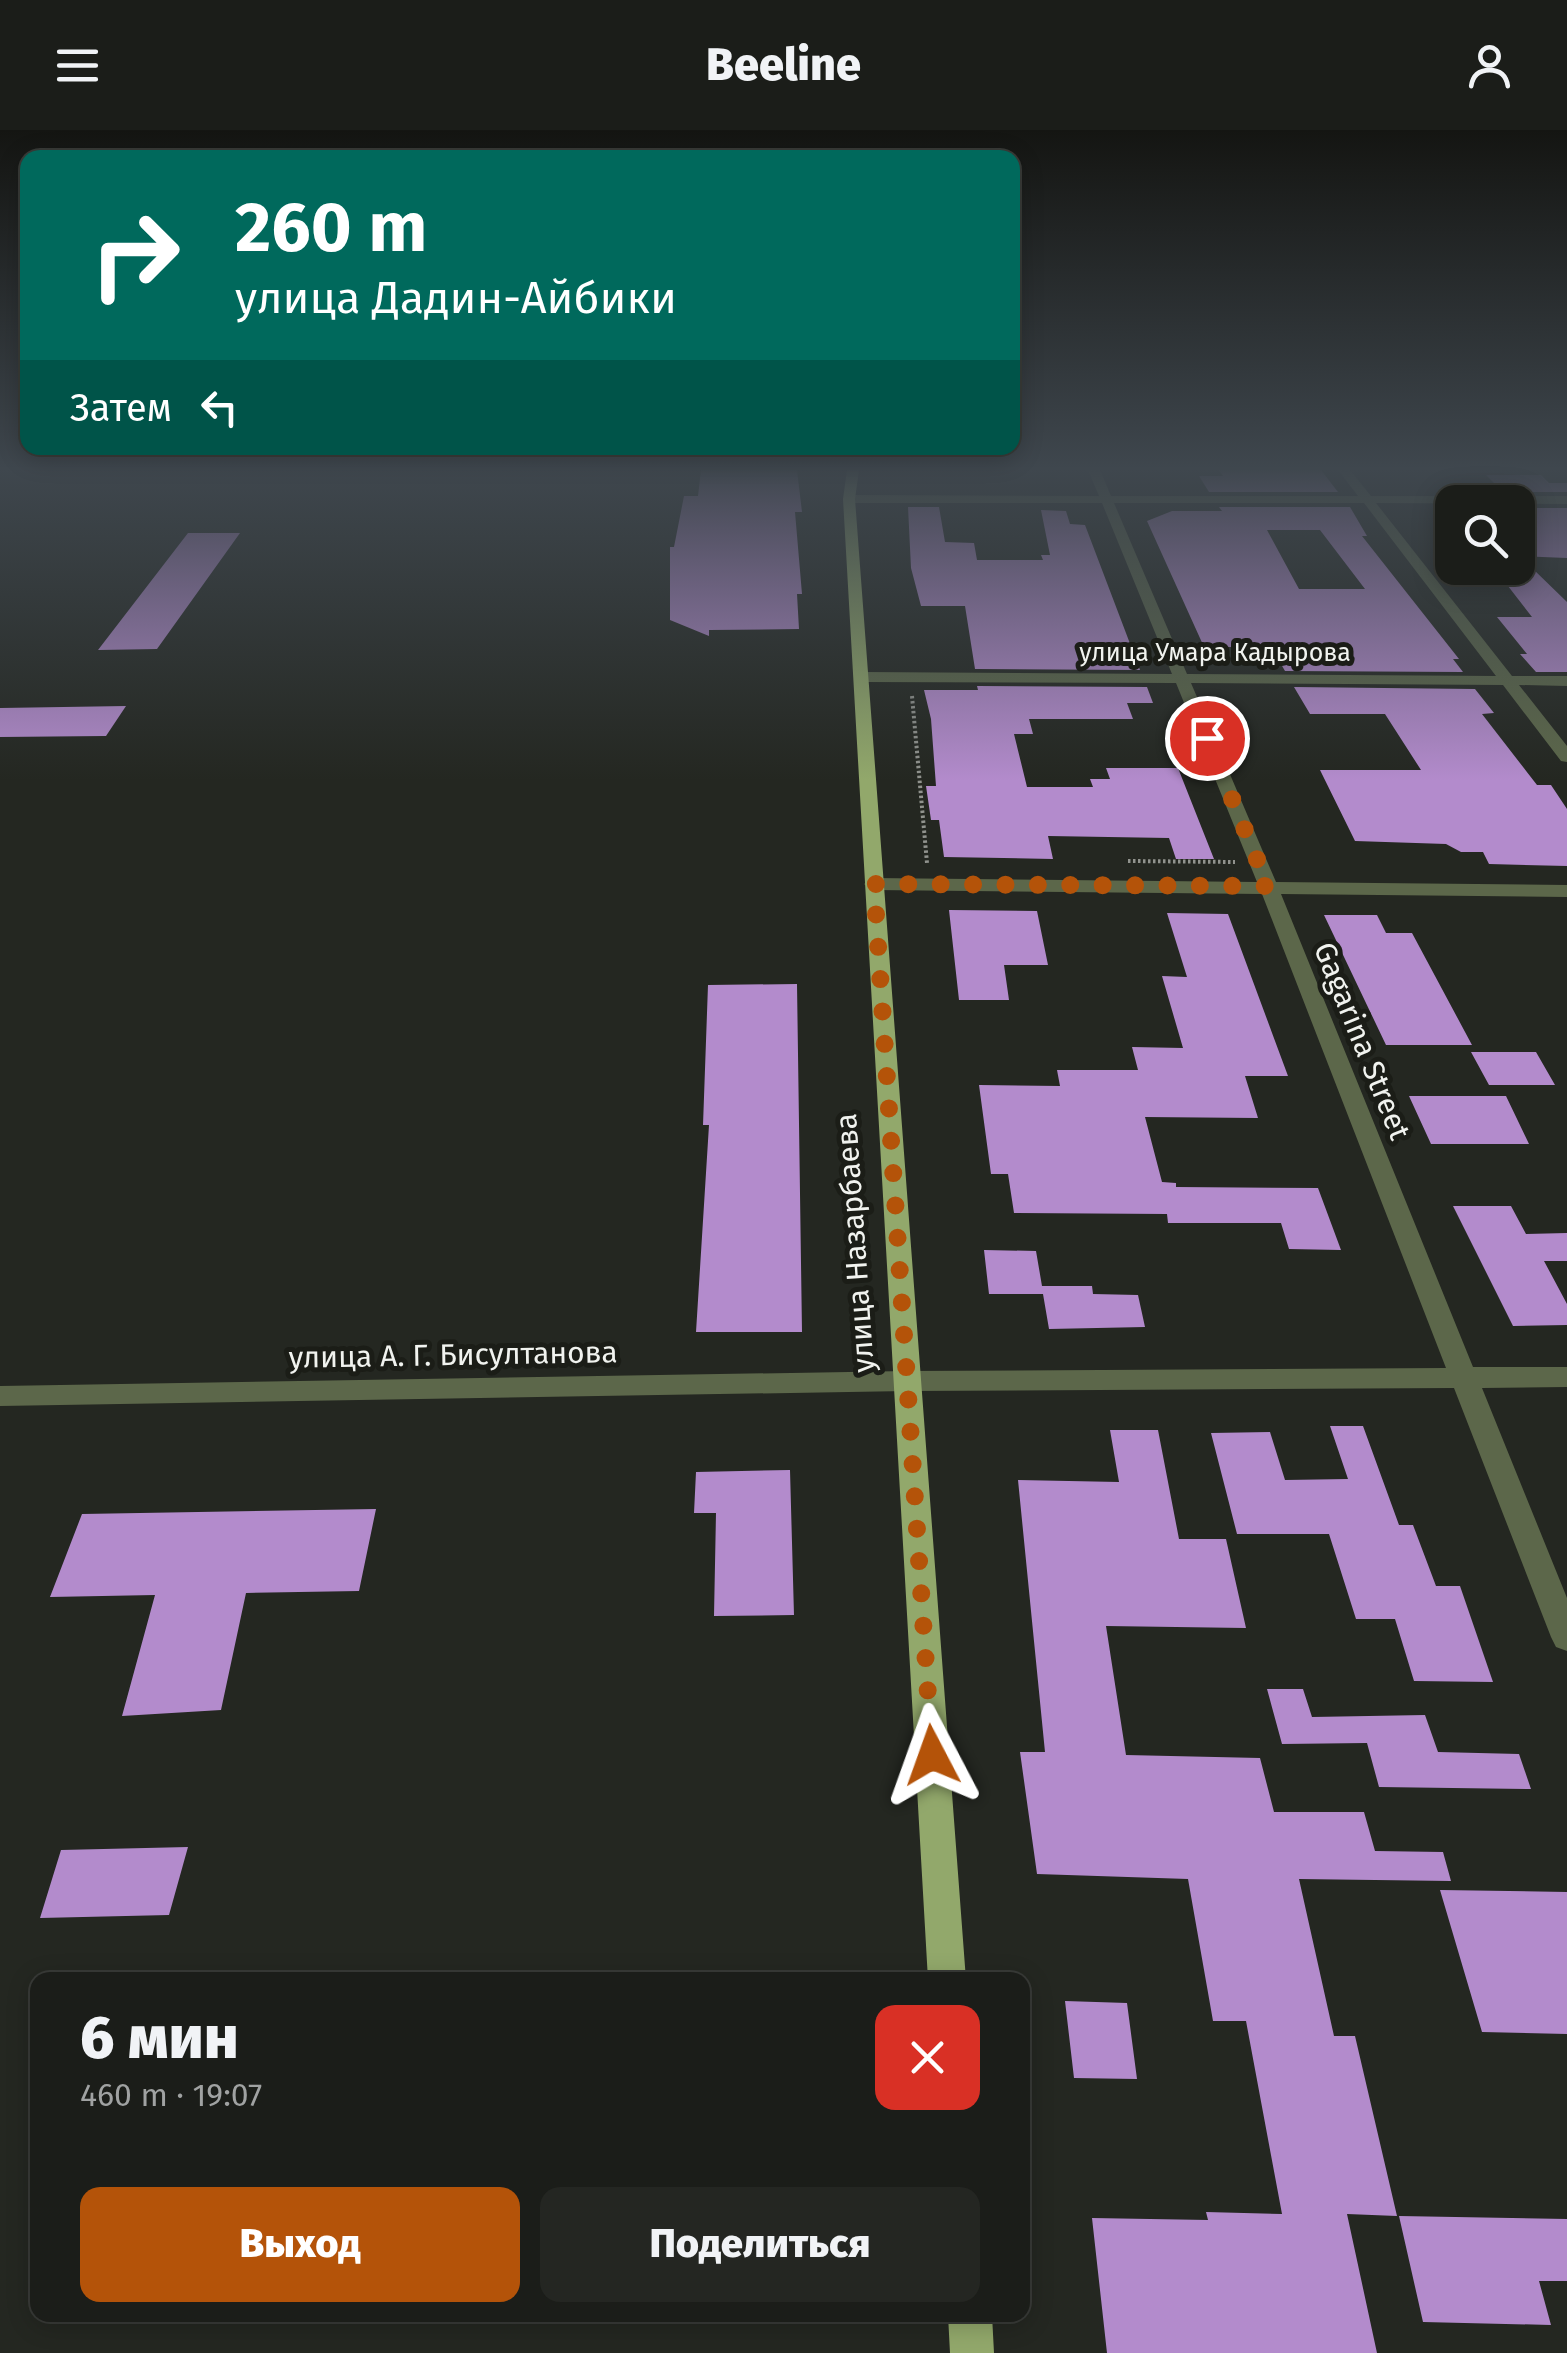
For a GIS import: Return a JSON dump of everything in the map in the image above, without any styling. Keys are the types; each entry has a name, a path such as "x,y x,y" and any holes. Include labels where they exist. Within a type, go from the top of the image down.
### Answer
{"main road":[{"name":"улица Назарбаева","path":"857,574 946,1972"},
{"path":"970,2322 972,2353"}],"street":[{"name":"Gagarina Street","path":"1137,574 1268,886 1567,1637"},
{"path":"1425,574 1567,757"},
{"name":"улица Умара Кадырова","path":"864,677 1567,680"},
{"path":"874,884 1567,891"},
{"name":"улица А. Г. Бисултанова","path":"0,1396 907,1381 1567,1377"}],"path":[{"path":"910,677 928,884"}],"building":[{"path":"157,574 211,574 157,649 98,650"},
{"path":"670,574 800,574 799,629 709,630 709,636 670,620"},
{"path":"913,574 1103,574 1140,670 975,669 965,606 921,606"},
{"path":"1171,574 1291,574 1299,589 1365,589 1353,574 1392,574 1459,659 1453,659 1463,672 1285,671 1278,659 1263,659 1256,647 1204,647"},
{"path":"1538,574 1567,602 1567,672 1536,672 1520,654 1527,654 1497,617 1532,617 1507,585 1535,585"},
{"path":"977,686 1147,687 1153,703 1127,703 1133,719 1029,719 1033,734 1014,734 1027,787 1093,787 1090,779 1110,779 1106,768 1178,768 1214,859 1176,859 1169,838 1048,836 1053,859 944,857 939,820 931,820 926,786 936,786 931,719 924,690 978,690"},
{"path":"1294,687 1475,689 1494,713 1482,714 1537,785 1551,785 1567,809 1567,866 1489,864 1483,852 1461,852 1446,844 1355,841 1320,770 1421,770 1385,714 1310,714"},
{"path":"126,706 106,736 0,737 0,708"},
{"path":"949,910 1037,911 1048,965 1004,965 1009,1000 959,1000"},
{"path":"1167,913 1228,914 1288,1076 1245,1076 1258,1118 1145,1117 1162,1182 1176,1183 1176,1187 1318,1188 1341,1250 1289,1249 1281,1223 1168,1223 1167,1214 1014,1213 1008,1174 991,1174 979,1085 1060,1086 1057,1070 1138,1070 1132,1047 1183,1048 1162,976 1187,977"},
{"path":"1324,915 1377,915 1386,933 1412,933 1472,1045 1386,1045"},
{"path":"797,984 802,1332 696,1332 709,1125 703,1125 708,985"},
{"path":"1471,1052 1536,1052 1555,1085 1489,1085"},
{"path":"1409,1096 1506,1096 1529,1144 1431,1144"},
{"path":"1453,1206 1511,1206 1526,1234 1567,1233 1567,1261 1544,1261 1567,1304 1567,1325 1513,1326"},
{"path":"984,1250 1036,1251 1042,1286 1092,1286 1093,1294 1138,1295 1145,1327 1049,1329 1043,1294 989,1294"},
{"path":"1330,1426 1363,1426 1399,1525 1413,1525 1436,1586 1460,1586 1493,1682 1414,1681 1395,1619 1356,1619 1329,1534 1237,1534 1211,1433 1270,1432 1285,1480 1348,1479"},
{"path":"1110,1430 1158,1430 1179,1539 1226,1539 1246,1628 1106,1626 1126,1755 1260,1758 1274,1812 1364,1812 1375,1851 1443,1852 1451,1881 1299,1879 1334,2036 1355,2036 1397,2216 1347,2214 1377,2353 1107,2353 1092,2218 1208,2220 1206,2212 1282,2214 1246,2021 1213,2021 1188,1879 1037,1874 1020,1752 1045,1752 1018,1480 1119,1482"},
{"path":"790,1470 794,1615 714,1616 716,1513 694,1513 696,1472"},
{"path":"376,1509 359,1591 246,1593 221,1710 122,1716 155,1595 50,1597 82,1514"},
{"path":"1267,1689 1303,1689 1312,1717 1425,1715 1438,1752 1519,1754 1531,1789 1379,1787 1367,1743 1282,1744"},
{"path":"188,1847 169,1915 40,1918 61,1850"},
{"path":"1440,1890 1567,1892 1567,2034 1482,2032"},
{"path":"1065,2001 1127,2003 1137,2079 1074,2078"},
{"path":"1399,2216 1567,2219 1567,2281 1539,2281 1551,2325 1423,2322"}],"route":[{"path":"932,1755 874,884 1268,886 1207,738"}]}
